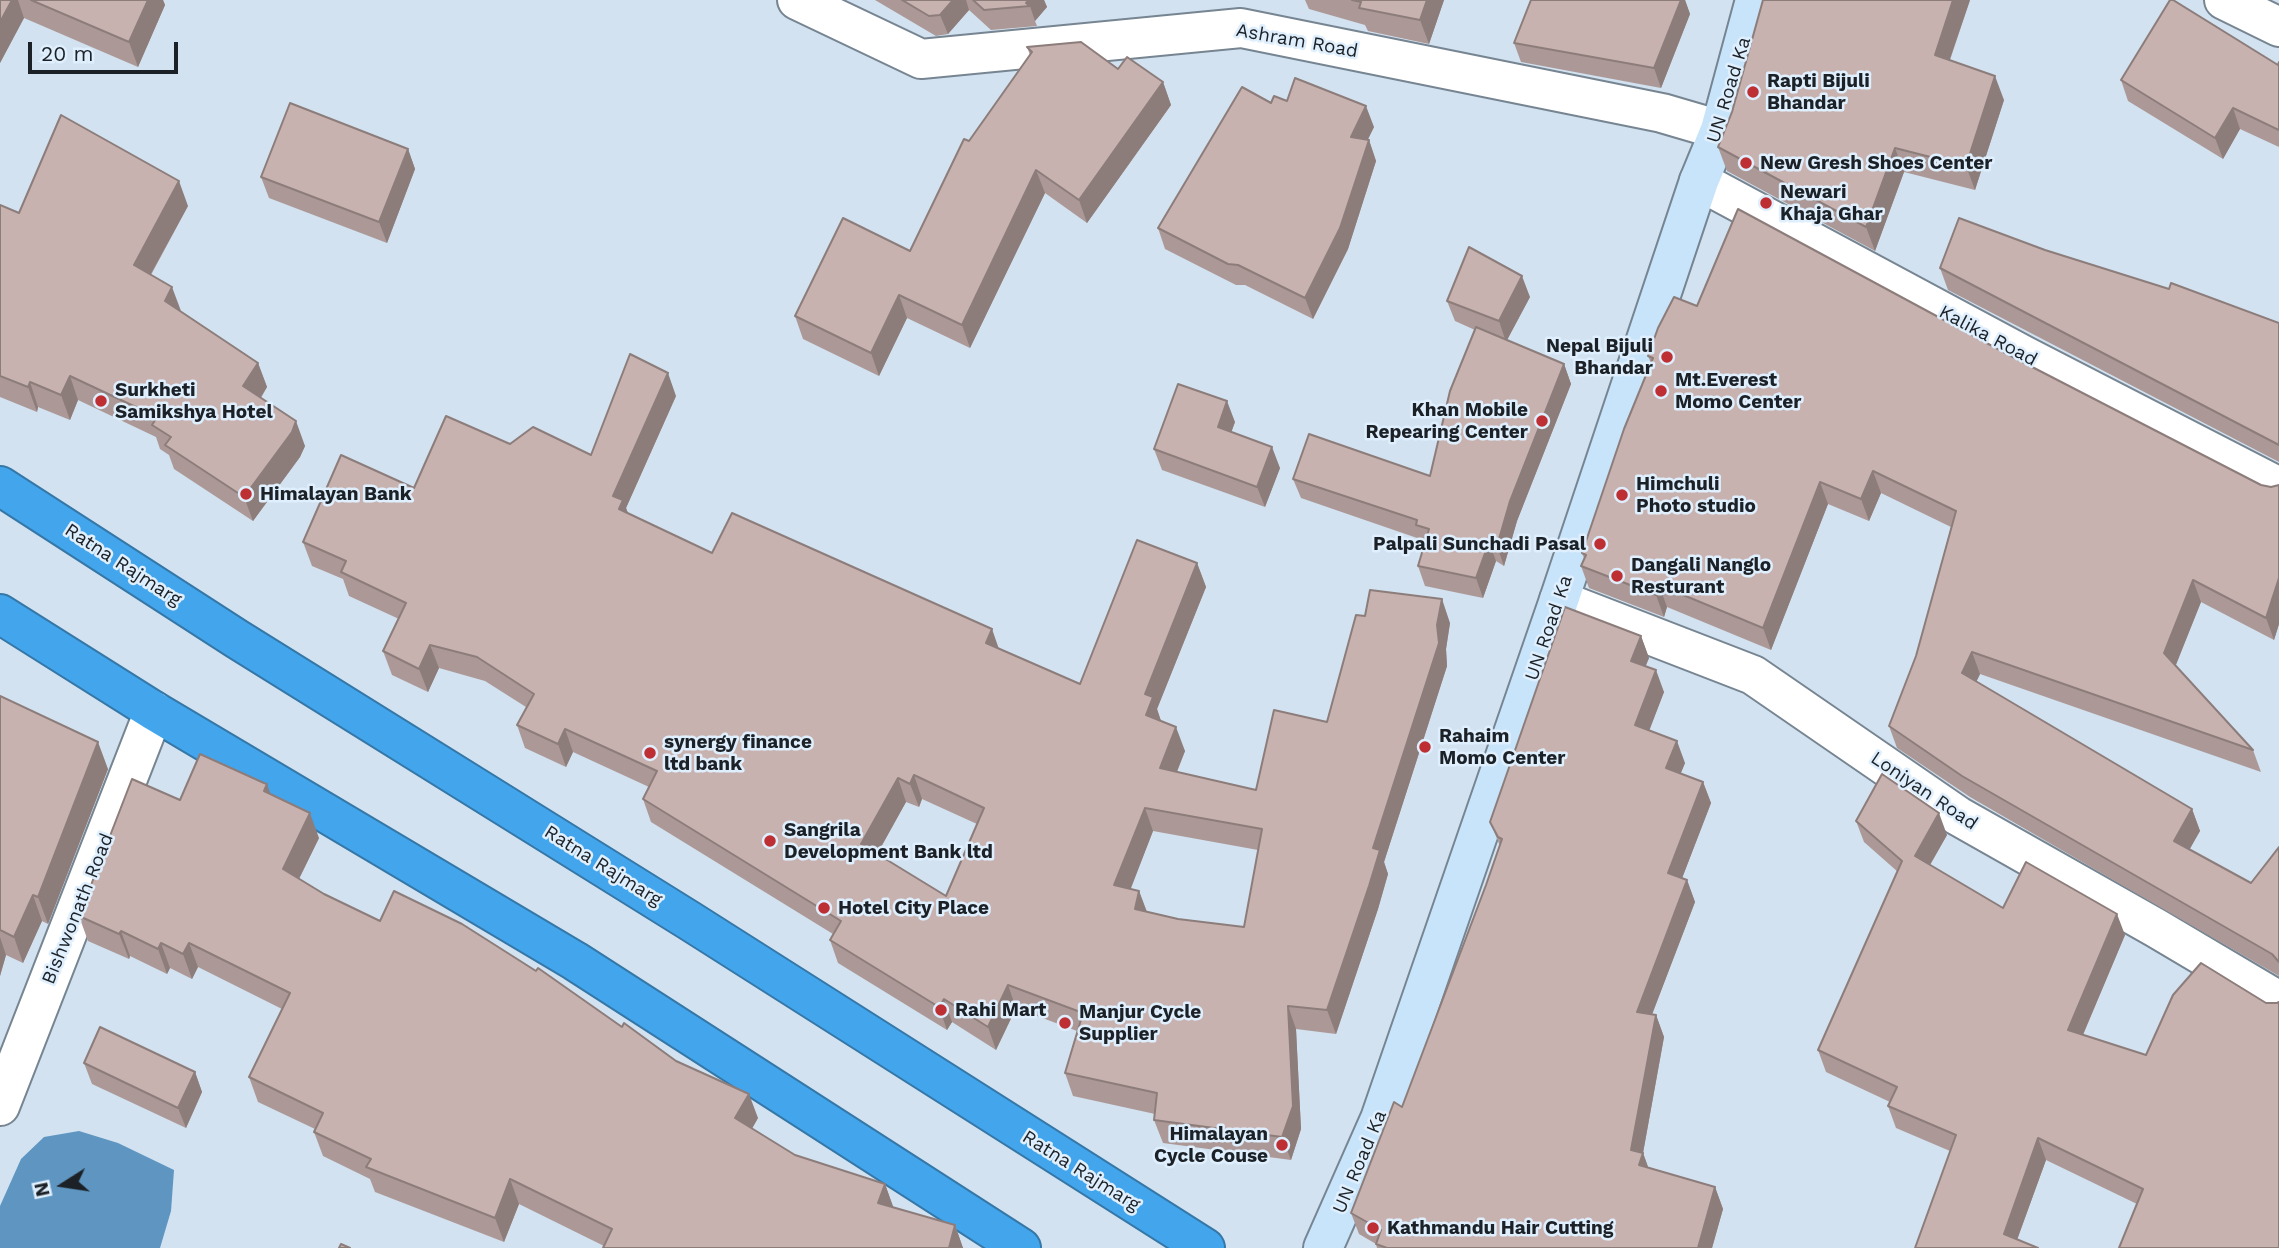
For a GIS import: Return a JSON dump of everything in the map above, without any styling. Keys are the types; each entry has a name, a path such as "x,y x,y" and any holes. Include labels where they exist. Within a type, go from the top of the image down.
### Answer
{"highway":[{"name":"Ratna Rajmarg","path":"0,486 237,639 679,914 1205,1248"},
{"path":"0,614 154,711 575,961 1021,1248"}],"street":[{"name":"Ashram Road","path":"797,0 920,59 1230,14 1662,113 1720,130"},
{"name":"UN Road Ka","path":"1323,1248 1380,1119 1559,600 1699,181 1720,130 1755,0"},
{"path":"2224,0 2279,27"},
{"name":"Kalika Road","path":"1699,181 2025,356 2279,487"},
{"name":"Loniyan Road","path":"1559,600 1753,675 1958,816 2156,928 2269,995 2279,1004"},
{"name":"Bishwonath Road","path":"0,1106 154,711"}],"water":[{"path":"79,1131 118,1143 174,1170 171,1211 160,1248 0,1248 0,1206 21,1159 44,1137"}],"building":[{"path":"0,0 12,0 0,22"},
{"path":"31,0 148,0 129,42"},
{"path":"902,0 953,0 940,15 929,16"},
{"path":"973,0 1029,0 1026,3 1030,6 984,10"},
{"path":"1352,0 1427,0 1420,20 1359,8 1361,2"},
{"path":"1531,0 1681,0 1654,68 1514,43"},
{"path":"1763,0 1953,0 1935,55 1995,76 1966,166 1895,148 1866,227 1718,147 1732,112"},
{"path":"2170,0 2278,65 2279,62 2279,130 2233,108 2215,138 2121,80"},
{"path":"1081,42 1118,69 1127,57 1163,82 1079,200 1036,170 962,325 899,295 871,353 795,316 843,218 910,251 964,139 969,141 1032,52 1027,47"},
{"path":"1295,78 1366,106 1351,137 1369,140 1340,228 1305,298 1238,265 1228,264 1158,228 1242,87 1271,103 1274,96 1287,101"},
{"path":"290,103 408,149 379,222 261,177"},
{"path":"61,115 179,181 134,265 172,287 165,301 258,363 243,386 296,421 292,432 244,497 165,445 171,437 152,425 157,417 70,376 61,395 30,382 28,387 0,376 0,205 19,213"},
{"path":"1738,209 2007,354 2261,485 2279,485 2279,578 2266,618 2193,580 2164,653 2253,750 1972,652 1962,673 2192,809 2174,841 2251,883 2279,847 2279,962 2272,954 1962,776 1889,726 1916,656 1956,511 1873,471 1861,499 1820,482 1763,628 1659,585 1656,595 1581,566 1586,555 1582,553 1624,429 1653,358 1648,356 1658,328 1674,297 1697,306"},
{"path":"1959,218 2045,250 2169,289 2171,283 2279,323 2279,445 1940,268"},
{"path":"1469,247 1522,276 1499,321 1447,301"},
{"path":"1476,327 1564,364 1510,501 1497,546 1489,542 1476,578 1418,566 1429,529 1416,525 1417,520 1293,479 1309,434 1430,476 1450,391"},
{"path":"630,354 668,373 613,496 623,500 619,509 712,553 732,513 992,629 986,643 1080,684 1137,540 1197,563 1145,694 1153,697 1146,715 1176,727 1160,768 1256,790 1274,710 1327,722 1356,615 1365,616 1370,590 1442,599 1437,625 1439,643 1373,848 1380,850 1327,1010 1288,1006 1293,1106 1282,1137 1154,1120 1157,1093 1065,1073 1083,1013 1008,985 988,1027 944,999 939,1007 830,940 841,921 643,799 657,771 565,729 558,744 517,725 534,694 477,657 430,645 419,669 383,651 406,603 341,572 346,561 303,542 341,455 414,488 446,416 510,444 533,427 591,455","holes":["914,775 984,808 946,896 861,844 898,778 910,784","1145,808 1262,829 1244,927 1178,919 1135,909 1139,891 1114,885"]},
{"path":"1178,384 1227,401 1218,427 1272,447 1257,487 1154,449"},
{"path":"1565,607 1641,636 1631,661 1656,670 1635,725 1677,741 1666,768 1703,782 1668,873 1687,880 1637,1012 1656,1015 1631,1150 1643,1153 1639,1165 1715,1187 1698,1248 1387,1248 1376,1244 1381,1230 1351,1213 1394,1102 1402,1107 1486,885 1502,839 1498,837 1490,822"},
{"path":"0,696 98,742 38,897 33,895 14,937 0,930"},
{"path":"200,754 267,784 264,791 310,813 283,869 324,894 380,921 394,891 462,924 536,971 538,968 622,1027 624,1023 676,1061 749,1094 735,1118 795,1155 885,1184 878,1203 955,1225 949,1248 603,1248 612,1229 510,1179 495,1218 366,1167 371,1159 314,1132 323,1113 249,1077 290,993 189,943 183,954 161,943 158,949 121,931 119,934 79,916 132,779 180,800"},
{"path":"1882,774 1939,813 1915,856 2003,908 2026,862 2117,914 2068,1030 2146,1055 2173,995 2201,963 2266,1003 2279,1002 2279,1248 2119,1248 2143,1189 2038,1138 2004,1234 2038,1248 1915,1248 1956,1135 1888,1106 1897,1087 1818,1050 1902,861 1856,821"},
{"path":"100,1027 195,1072 178,1108 84,1063"}],"place":[{"name":"Rapti Bijuli Bhandar","path":"1753,92"},
{"name":"New Gresh Shoes Center","path":"1746,163"},
{"name":"Newari Khaja Ghar","path":"1766,203"},
{"name":"Nepal Bijuli Bhandar","path":"1667,357"},
{"name":"Mt.Everest Momo Center","path":"1661,391"},
{"name":"Surkheti Samikshya Hotel","path":"101,401"},
{"name":"Khan Mobile Repearing Center","path":"1542,421"},
{"name":"Himalayan Bank","path":"246,494"},
{"name":"Himchuli Photo studio","path":"1622,495"},
{"name":"Palpali Sunchadi Pasal","path":"1600,544"},
{"name":"Dangali Nanglo Resturant","path":"1617,576"},
{"name":"Rahaim Momo Center","path":"1425,747"},
{"name":"synergy finance ltd bank","path":"650,753"},
{"name":"Sangrila Development Bank ltd","path":"770,841"},
{"name":"Hotel City Place","path":"824,908"},
{"name":"Rahi Mart","path":"941,1010"},
{"name":"Manjur Cycle Supplier","path":"1065,1023"},
{"name":"Himalayan Cycle Couse","path":"1282,1145"},
{"name":"Kathmandu Hair Cutting","path":"1373,1228"}]}
